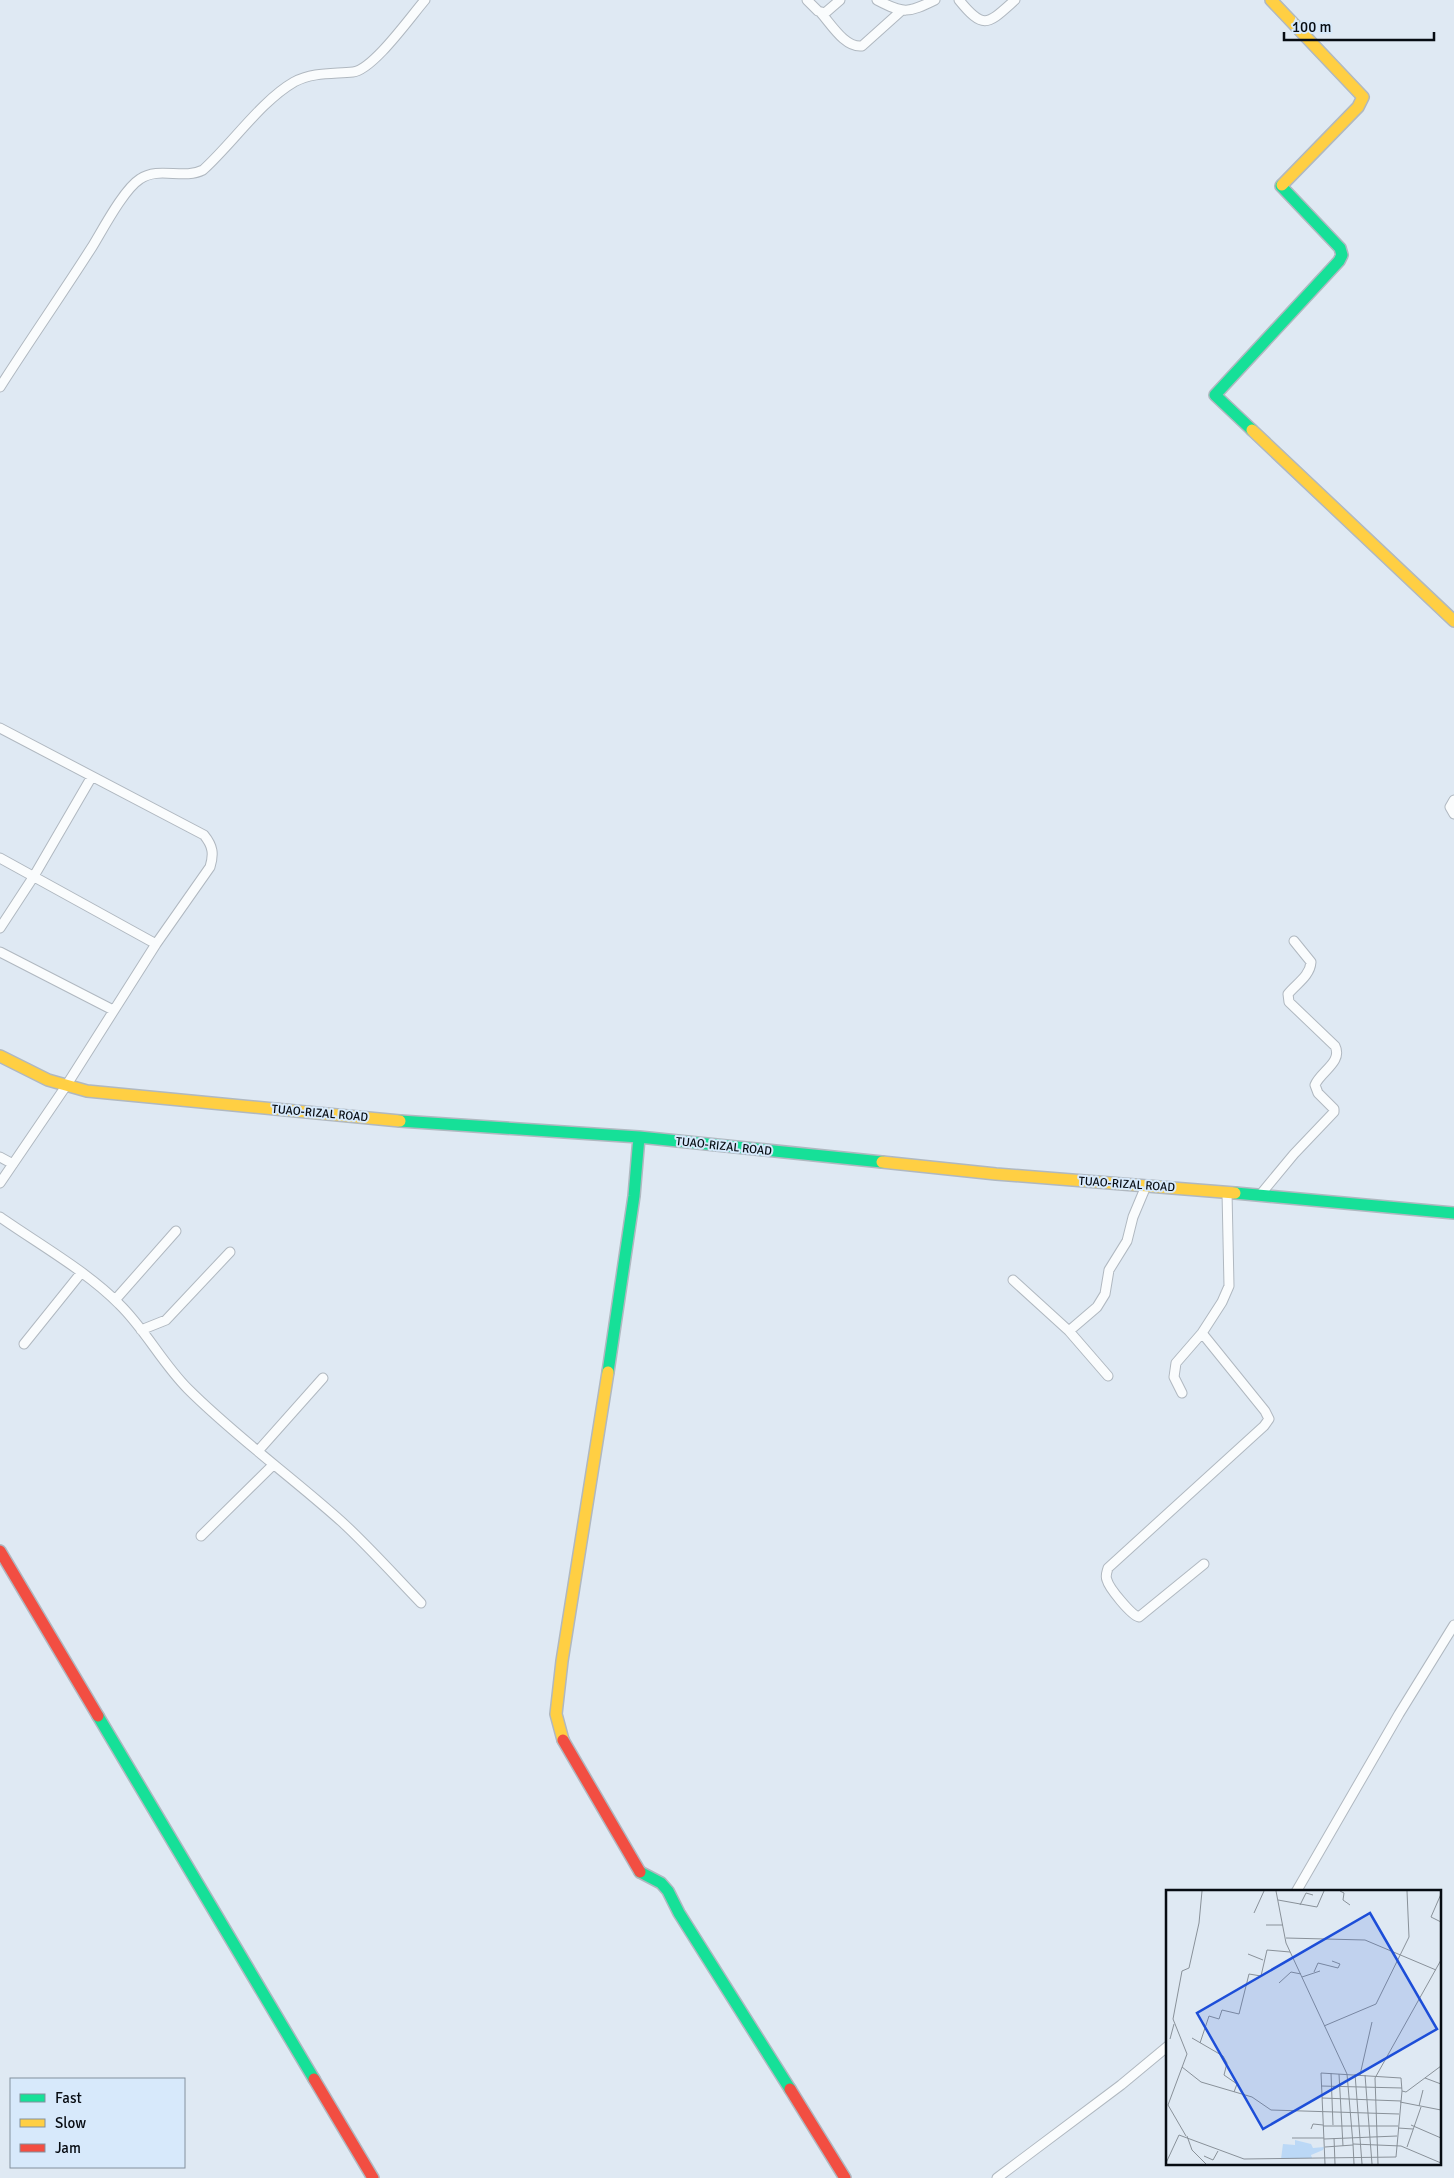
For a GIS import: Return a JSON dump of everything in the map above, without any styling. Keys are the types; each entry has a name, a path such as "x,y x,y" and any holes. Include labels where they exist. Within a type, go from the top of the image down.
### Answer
{"street":[{"path":"0,387 112,214 138,180 154,173 184,175 194,174 203,170 264,107 294,82 316,74 354,72 366,67 394,38 425,0"},
{"path":"808,0 847,42 857,47 862,46 901,11"},
{"path":"821,13 825,13 840,0"},
{"path":"877,0 901,11 912,11 935,0"},
{"path":"959,0 973,18 984,21 994,18 1016,0"},
{"path":"1271,0 1363,97 1358,107 1281,186 1340,248 1342,255 1339,261 1215,395 1454,621"},
{"path":"0,728 91,778 204,835 212,848 213,857 210,867 156,944 66,1086 0,1184"},
{"path":"0,928 34,876 91,778"},
{"path":"1454,800 1450,807 1454,814"},
{"path":"0,858 156,944"},
{"path":"1260,1195 1294,1154 1334,1112 1334,1109 1318,1093 1315,1086 1335,1061 1338,1051 1289,1002 1288,994 1305,977 1311,967 1311,962 1294,941"},
{"path":"0,952 113,1010"},
{"name":"TUAO-RIZAL ROAD","path":"0,1056 48,1080 87,1090 426,1123 639,1137 996,1174 1227,1192 1454,1213"},
{"path":"639,1137 634,1196 623,1278 562,1661 556,1714 559,1732 571,1759 637,1868 643,1875 661,1884 668,1891 679,1913 845,2178"},
{"path":"0,1157 13,1164"},
{"path":"1069,1331 1097,1307 1106,1294 1109,1270 1127,1241 1133,1217 1146,1186"},
{"path":"1182,1393 1176,1383 1174,1369 1181,1356 1202,1333 1222,1302 1228,1286 1227,1192"},
{"path":"0,1218 81,1273 115,1300 188,1389 273,1465 342,1522 421,1604"},
{"path":"115,1300 176,1231"},
{"path":"141,1330 166,1320 230,1252"},
{"path":"24,1344 81,1273"},
{"path":"1013,1280 1069,1331 1108,1376"},
{"path":"1202,1333 1265,1411 1269,1419 1264,1426 1108,1568 1106,1574 1107,1582 1130,1612 1139,1617 1204,1564"},
{"path":"258,1450 323,1378"},
{"path":"201,1536 273,1465"},
{"path":"0,1551 373,2178"},
{"path":"1297,1890 1399,1714 1454,1625"},
{"path":"997,2178 1121,2085 1166,2048"}],"traffic: fast":[{"path":"1252,430 1215,395 1339,261 1342,255 1340,248 1282,185"},
{"path":"400,1121 639,1137 882,1162"},
{"path":"608,1372 634,1196 639,1137"},
{"path":"1235,1193 1454,1213"},
{"path":"98,1716 314,2079"},
{"path":"640,1872 661,1883 668,1891 679,1913 790,2089"}],"traffic: slow":[{"path":"1271,0 1363,97 1358,107 1282,185"},
{"path":"1252,430 1454,621"},
{"path":"0,1056 48,1080 87,1091 400,1121"},
{"path":"882,1162 996,1174 1235,1193"},
{"path":"563,1740 556,1714 562,1661 608,1372"}],"traffic: jam":[{"path":"0,1551 98,1716"},
{"path":"563,1740 640,1872"},
{"path":"314,2079 373,2178"},
{"path":"790,2089 845,2178"}]}
